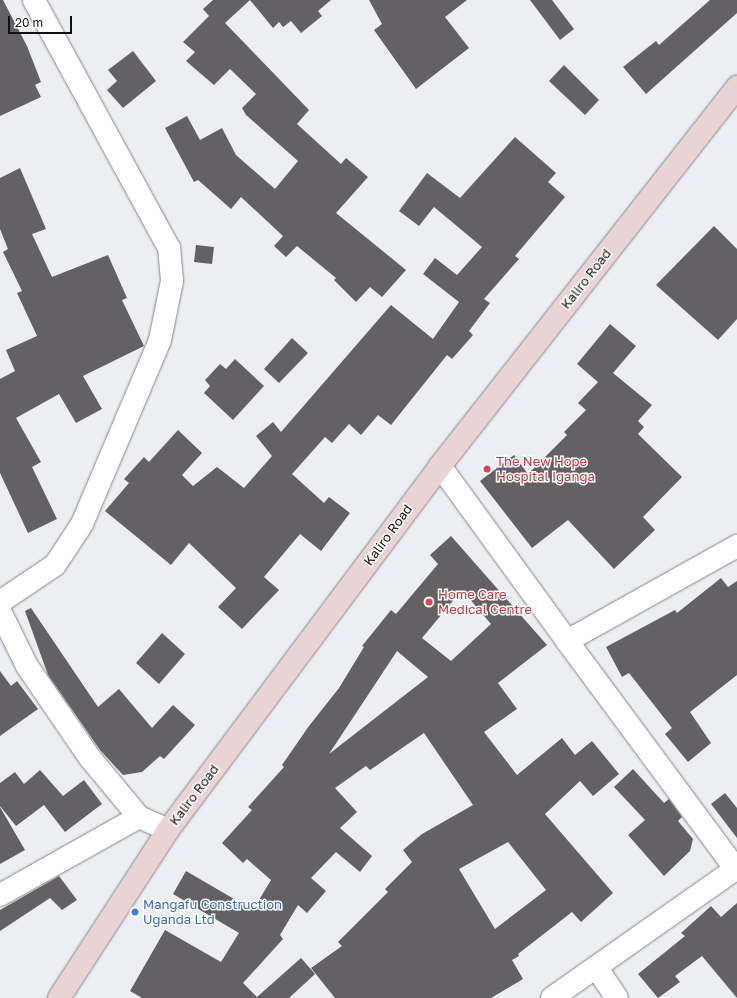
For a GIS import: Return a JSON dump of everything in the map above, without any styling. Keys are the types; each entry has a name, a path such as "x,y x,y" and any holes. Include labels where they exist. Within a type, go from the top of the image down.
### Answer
{"main road":[{"name":"Kaliro Road","path":"59,998 168,830 440,466 737,87"}],"street":[{"path":"0,602 55,565 82,524 160,340 172,281 166,242 34,0"},
{"path":"440,466 567,641 737,868 552,998"},
{"path":"567,641 737,546"},
{"path":"0,611 27,666 58,715 139,817 168,830"},
{"path":"0,895 139,817"},
{"path":"596,967 617,998"}],"building":[{"path":"0,0 3,0 27,46 41,82 35,85 41,97 0,116"},
{"path":"213,0 250,0 225,23 309,110 297,124 341,164 346,158 368,177 336,213 406,270 382,297 370,287 356,302 334,280 336,278 297,246 286,257 274,246 283,236 241,197 231,209 198,180 194,182 165,128 187,116 200,140 222,128 236,155 275,189 298,161 246,115 242,108 256,94 230,69 214,85 186,61 195,52 183,42 209,16 203,9"},
{"path":"250,0 331,0 318,11 322,16 301,33 291,21 283,27 279,22 273,28"},
{"path":"369,0 467,0 445,17 469,48 416,89 374,30 382,24"},
{"path":"530,0 552,0 574,29 560,40"},
{"path":"710,0 737,0 737,13 646,94 623,67 656,41 659,45"},
{"path":"133,51 156,81 123,108 107,90 117,81 108,70"},
{"path":"564,65 599,100 585,115 549,81"},
{"path":"515,137 556,173 548,182 565,197 515,256 519,259 484,299 490,303 469,331 473,335 452,359 447,355 391,425 378,415 361,435 349,424 332,443 325,437 292,474 324,503 329,497 350,513 321,551 300,534 264,577 279,590 242,629 218,607 236,588 189,543 171,565 105,511 129,483 124,479 144,457 149,462 178,430 202,453 182,475 193,486 217,467 244,488 272,456 256,436 273,422 281,432 391,305 433,339 459,302 423,274 435,258 457,275 482,247 434,207 419,226 399,211 427,173 460,198"},
{"path":"20,168 46,229 32,234 52,277 108,255 127,298 122,300 144,346 83,376 102,409 76,423 59,394 16,418 41,462 32,467 57,519 28,533 0,473 0,379 15,371 6,350 37,336 17,293 22,291 3,252 8,249 0,229 0,178"},
{"path":"714,226 737,249 737,319 718,340 656,285"},
{"path":"196,245 214,247 212,264 194,262"},
{"path":"610,324 636,346 613,373 652,405 638,421 644,427 638,434 682,477 643,517 655,530 614,569 568,520 532,548 480,481 514,455 528,474 567,435 564,432 586,410 578,403 598,382 577,364"},
{"path":"292,338 308,353 279,383 264,369"},
{"path":"235,359 264,386 233,420 204,393 210,386 205,380 220,364 226,369"},
{"path":"451,536 547,645 498,683 517,709 484,732 517,775 562,738 575,755 592,741 619,774 593,796 580,781 545,814 613,893 581,922 572,912 518,954 519,956 512,960 523,979 491,998 335,998 311,968 342,946 338,942 388,892 385,889 412,862 403,850 422,834 473,805 424,733 370,770 366,766 335,788 357,812 340,828 372,856 360,872 336,852 311,878 326,891 307,913 298,905 280,935 283,939 243,983 257,997 301,958 315,974 289,998 142,998 130,991 165,930 221,962 239,933 173,894 186,871 253,910 271,880 247,859 243,863 222,843 252,810 248,807 284,767 282,765 309,726 339,688 364,647 362,646 391,610 396,614 438,564 430,555","holes":["462,590 491,624 451,661 422,638","397,651 428,677 329,754","508,842 546,890 495,929 459,869"]},
{"path":"721,578 728,587 737,581 737,675 690,712 711,743 688,762 665,734 672,728 629,673 622,677 606,647 675,610 677,613"},
{"path":"31,608 98,707 119,689 152,728 173,705 195,725 164,759 160,756 142,772 123,775 100,750 48,675 25,611"},
{"path":"162,633 185,654 159,684 136,663"},
{"path":"0,671 11,686 17,681 38,709 0,736"},
{"path":"633,769 664,803 669,799 682,817 678,821 693,839 690,851 664,876 628,835 645,820 614,787"},
{"path":"40,770 63,796 84,780 102,804 65,832 44,805 16,826 0,806 0,783 15,772 24,784"},
{"path":"725,793 737,808 737,838 711,804"},
{"path":"0,807 25,850 0,864"},
{"path":"59,876 77,900 62,910 50,898 0,931 0,910"},
{"path":"737,903 737,998 702,956 675,976 680,982 658,998 638,974 685,936 681,933 711,906 721,917"}],"place":[{"name":"The New Hope Hospital Iganga","path":"487,469"},
{"name":"Home Care Medical Centre","path":"429,602"},
{"name":"Mangafu Construction Uganda Ltd","path":"135,912"}]}
